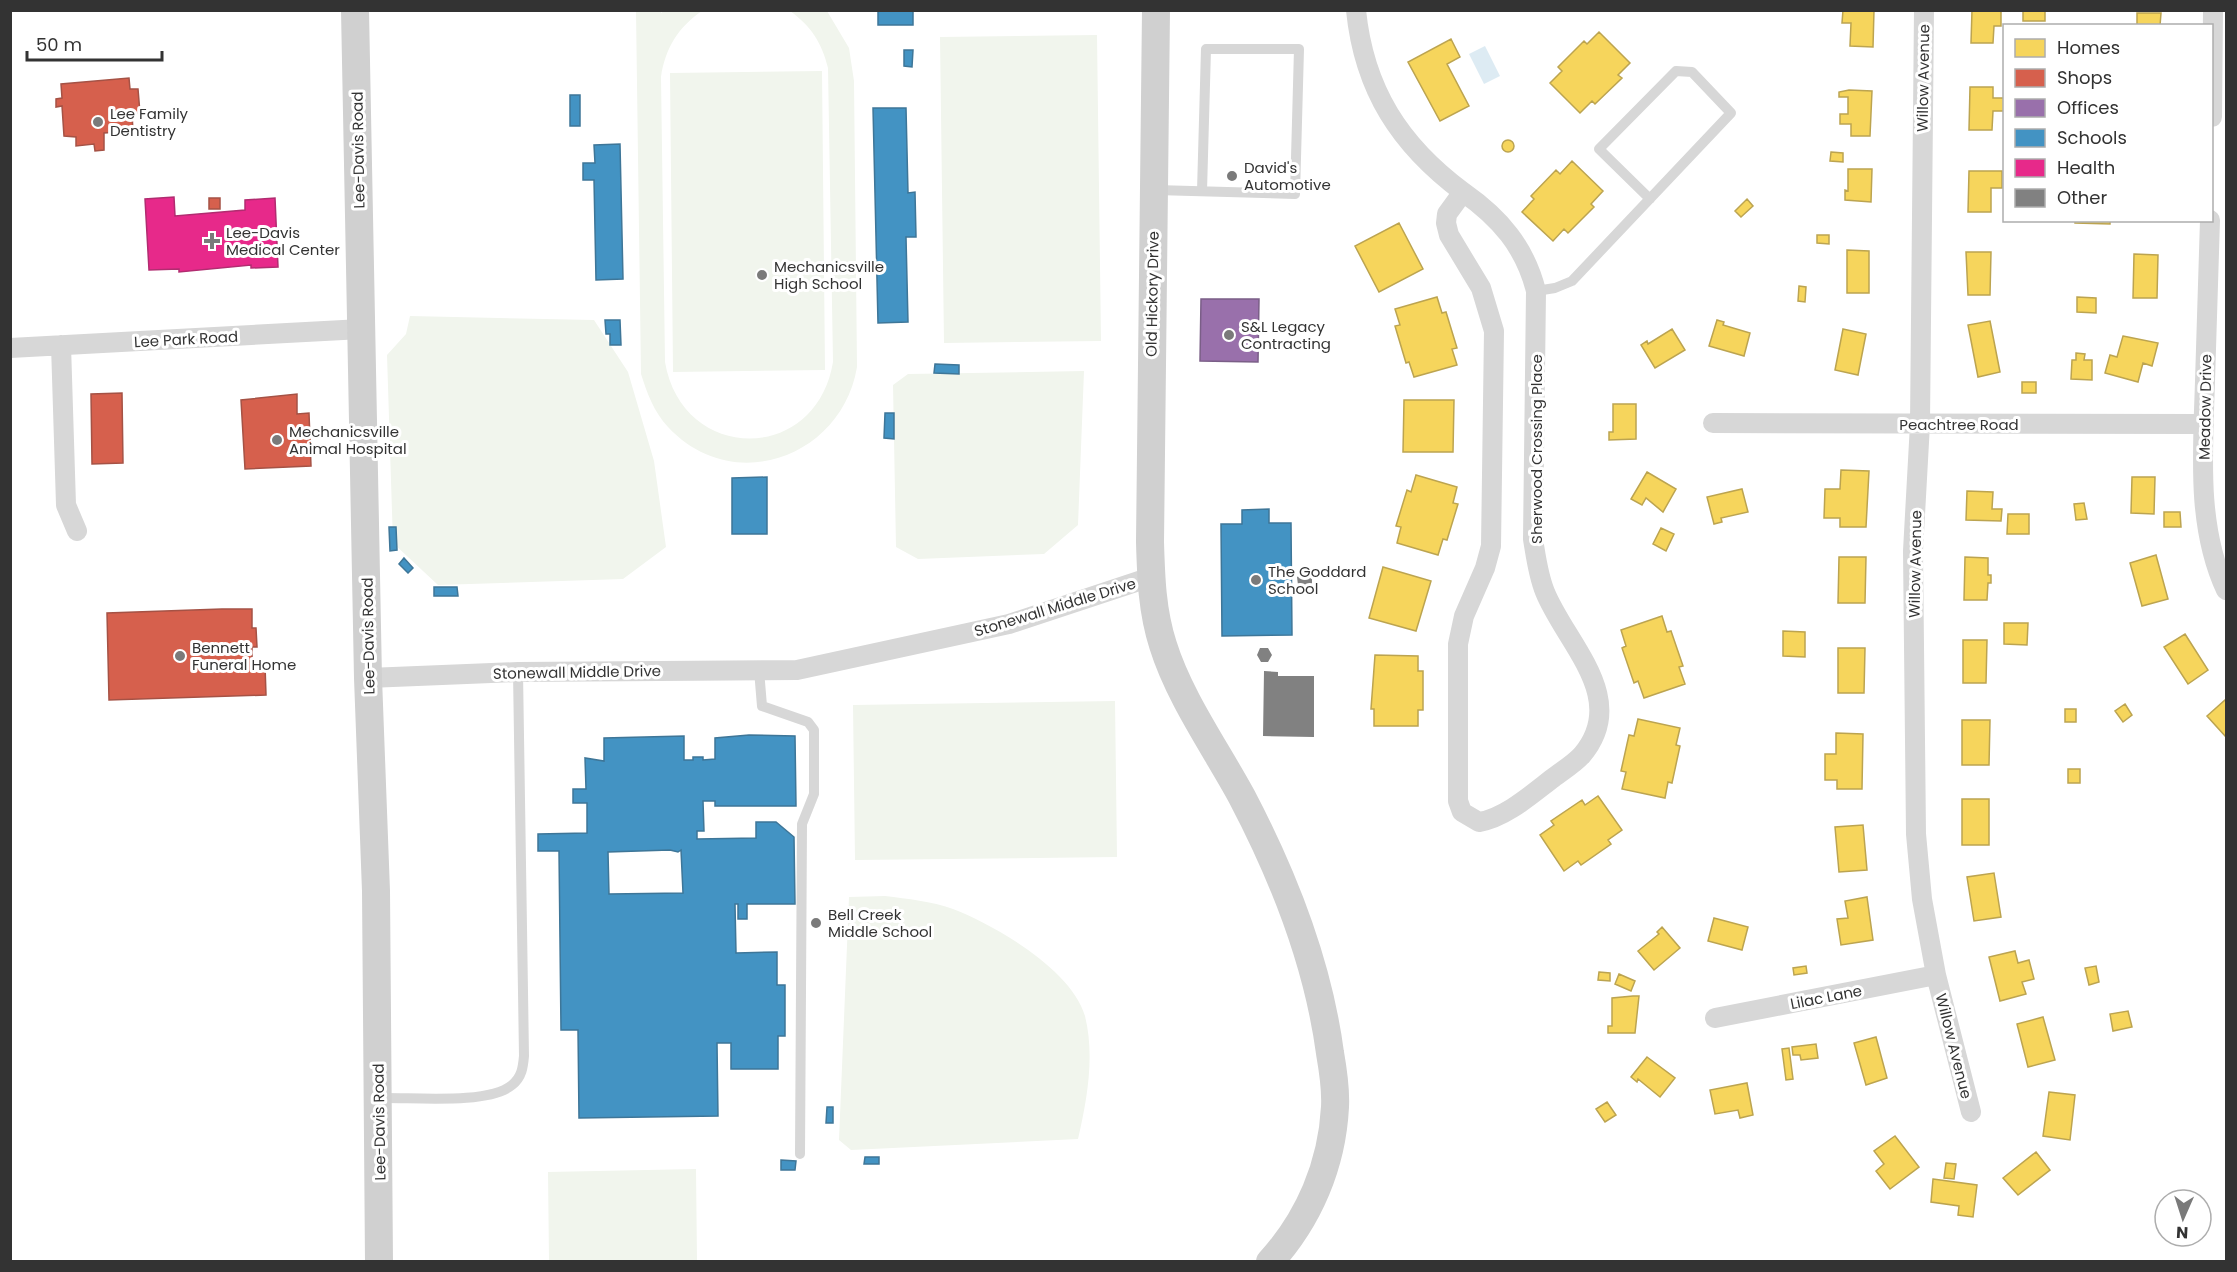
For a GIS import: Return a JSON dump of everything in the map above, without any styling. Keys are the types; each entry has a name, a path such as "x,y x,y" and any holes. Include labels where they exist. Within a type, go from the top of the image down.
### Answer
{"street":[{"name":"Lee-Davis Road","path":"355,10 368,678 376,891 379,1262"},
{"name":"Old Hickory Drive","path":"1151,577 1156,10"},
{"name":"Sherwood Crossing Place","path":"1356,10 1367,68 1378,98 1402,133 1425,160 1490,213 1518,246 1530,268 1536,291 1533,538 1537,566 1545,592 1595,682 1599,712 1596,730 1580,757 1509,808 1490,820 1479,822 1462,812 1458,801 1458,644 1464,616 1485,568 1491,546 1494,331 1481,288 1449,235 1446,223 1447,214 1464,192"},
{"name":"Willow Avenue","path":"1924,10 1920,424 1913,551 1916,834 1922,899 1936,975 1971,1112"},
{"name":"Meadow Drive","path":"2210,222 2204,424 2205,504 2213,552 2226,590"},
{"name":"Lee Park Road","path":"10,348 362,329"},
{"path":"61,345 66,505 77,531"},
{"name":"Peachtree Road","path":"1713,423 2204,424"},
{"name":"Stonewall Middle Drive","path":"368,678 518,672 797,670 1009,624 1151,577 1154,614 1173,668 1270,852 1290,899 1321,999 1329,1040 1335,1105 1332,1138 1306,1215 1288,1242 1269,1262"},
{"name":"Lilac Lane","path":"1715,1018 1936,975"}],"lane":[{"path":"1153,190 1295,194 1299,49 1206,49 1202,191"},
{"path":"1536,291 1555,288 1572,281 1650,199 1731,113 1692,72 1685,70 1676,72 1599,149 1650,199"},
{"path":"759,670 762,706 808,722 814,730 814,794 802,824 800,1154"},
{"path":"379,1098 488,1097 512,1085 522,1074 524,1056 518,672"}],"shaded area":[{"path":"636,11 661,11 661,13 664,11 702,11 686,24 669,48 661,77 665,362 676,395 696,419 721,434 749,438 777,434 802,420 822,396 833,362 828,68 815,36 790,11 827,11 849,48 854,81 857,367 847,398 830,424 808,444 781,457 752,463 723,460 694,448 663,421 643,381 641,374"},
{"path":"1097,35 1101,341 944,343 940,37"},
{"path":"1485,46 1500,76 1484,84 1469,54"},
{"path":"822,71 825,370 673,372 670,73"},
{"path":"410,316 594,320 628,372 654,461 666,547 623,579 438,585 393,543 387,355 406,334"},
{"path":"1084,371 1078,525 1044,554 918,559 896,547 893,385 908,374"},
{"path":"1115,701 1117,857 855,860 853,705"},
{"path":"885,896 936,904 970,916 1030,951 1065,982 1085,1016 1088,1031 1090,1062 1087,1093 1078,1139 851,1150 839,1140 849,897"},
{"path":"696,1169 697,1261 549,1261 548,1172"}],"building: Homes":[{"path":"1843,10 1874,10 1873,47 1850,46 1851,23 1842,23"},
{"path":"1972,10 2001,11 2001,26 1994,26 1993,43 1971,43"},
{"path":"2023,10 2045,10 2045,21 2023,21"},
{"path":"2137,13 2161,13 2160,24 2137,24"},
{"path":"1599,32 1630,63 1618,75 1622,78 1595,104 1592,101 1580,113 1550,83 1562,71 1558,67 1584,41 1587,44"},
{"path":"1451,39 1460,57 1447,64 1469,106 1440,121 1408,62"},
{"path":"1970,87 1993,87 1993,98 2003,98 2003,111 1993,111 1992,130 1969,130"},
{"path":"1872,91 1870,136 1851,136 1851,124 1840,124 1840,114 1848,114 1848,97 1839,97 1839,92"},
{"path":"1510,140 1514,146 1510,152 1506,152 1502,144"},
{"path":"1831,152 1843,153 1843,162 1830,161"},
{"path":"1572,161 1603,191 1591,204 1594,207 1568,233 1564,229 1553,241 1522,212 1534,199 1531,196 1556,170 1560,174"},
{"path":"1848,169 1872,169 1871,202 1845,200 1845,190 1848,191"},
{"path":"1969,171 2002,171 2002,188 1991,188 1991,212 1968,212"},
{"path":"1747,199 1753,206 1741,217 1735,211"},
{"path":"2110,222 2110,224 2075,223"},
{"path":"1399,223 1423,269 1379,292 1355,246"},
{"path":"1817,235 1829,235 1829,244 1817,243"},
{"path":"1847,250 1869,251 1869,293 1847,293"},
{"path":"1966,252 1991,252 1990,295 1968,295"},
{"path":"2134,254 2158,255 2157,298 2133,298"},
{"path":"1799,286 1806,287 1805,302 1798,301"},
{"path":"1437,297 1442,313 1446,312 1457,348 1452,349 1457,365 1414,377 1409,362 1406,363 1395,326 1400,325 1395,309"},
{"path":"2077,297 2096,298 2096,313 2077,312"},
{"path":"1717,320 1724,322 1723,325 1750,333 1744,356 1709,346"},
{"path":"1990,321 2000,372 1978,377 1968,325"},
{"path":"1672,329 1685,350 1655,368 1641,345 1647,341 1648,344"},
{"path":"1843,329 1866,334 1858,375 1835,370"},
{"path":"2123,336 2158,343 2152,366 2143,363 2138,382 2105,373 2110,355 2117,357"},
{"path":"2076,353 2085,354 2084,360 2092,360 2092,380 2071,379 2072,360 2076,360"},
{"path":"2022,382 2036,382 2036,393 2022,393"},
{"path":"1404,400 1454,400 1453,452 1403,452"},
{"path":"1613,404 1636,404 1636,439 1609,440 1609,432 1613,432"},
{"path":"1841,470 1869,471 1866,527 1840,527 1840,518 1824,518 1825,489 1840,489"},
{"path":"1647,472 1676,489 1663,512 1646,498 1642,505 1631,499"},
{"path":"1416,475 1457,487 1453,503 1458,504 1447,540 1443,539 1438,555 1397,543 1401,527 1396,526 1407,490 1411,492"},
{"path":"2132,477 2155,477 2154,514 2131,513"},
{"path":"1742,489 1748,512 1721,518 1722,522 1714,524 1707,497"},
{"path":"1967,491 1993,492 1992,509 2002,509 2001,521 1966,520"},
{"path":"2084,503 2087,519 2076,520 2074,504"},
{"path":"2164,512 2180,512 2181,527 2164,527"},
{"path":"2008,514 2029,514 2029,534 2007,534"},
{"path":"1661,528 1674,534 1666,551 1653,544"},
{"path":"2156,555 2168,599 2142,606 2130,563"},
{"path":"1839,557 1866,557 1865,603 1838,603"},
{"path":"1965,557 1988,558 1988,575 1991,575 1991,583 1988,583 1987,600 1964,600"},
{"path":"1383,567 1431,581 1416,631 1369,618"},
{"path":"1662,616 1667,632 1671,631 1683,666 1679,667 1685,684 1644,698 1638,681 1634,683 1622,648 1626,646 1621,630"},
{"path":"2004,623 2028,623 2027,645 2004,644"},
{"path":"1783,631 1805,632 1805,657 1783,656"},
{"path":"2185,634 2208,670 2188,684 2164,647"},
{"path":"1963,640 1987,640 1986,683 1963,683"},
{"path":"1838,648 1865,648 1864,693 1838,693"},
{"path":"1375,655 1418,656 1418,671 1423,671 1423,710 1418,710 1418,726 1374,726 1374,709 1371,709"},
{"path":"2225,700 2226,702 2226,737 2207,716"},
{"path":"2125,704 2132,715 2123,722 2115,711"},
{"path":"2065,709 2076,709 2076,722 2065,722"},
{"path":"1638,719 1680,728 1676,745 1680,746 1672,783 1668,782 1665,798 1622,789 1626,772 1621,771 1629,735 1634,736"},
{"path":"1962,720 1990,720 1989,765 1962,765"},
{"path":"1836,733 1863,734 1862,789 1837,789 1837,780 1825,780 1825,754 1836,754"},
{"path":"2068,769 2080,769 2080,783 2068,783"},
{"path":"1598,796 1622,830 1608,840 1611,844 1581,865 1578,861 1564,871 1540,835 1554,825 1551,821 1582,800 1585,805"},
{"path":"1962,799 1989,799 1989,845 1962,845"},
{"path":"1863,825 1867,870 1839,872 1835,827"},
{"path":"1994,873 2001,917 1974,921 1967,877"},
{"path":"1867,897 1873,940 1841,945 1837,919 1848,918 1845,901"},
{"path":"1714,918 1748,927 1742,950 1708,941"},
{"path":"1662,927 1680,948 1654,970 1638,951 1659,934 1657,932"},
{"path":"2015,951 2018,963 2029,960 2034,979 2022,982 2026,994 2000,1001 1989,957"},
{"path":"1806,966 1807,973 1794,975 1793,968"},
{"path":"2096,966 2099,982 2089,985 2085,968"},
{"path":"1599,972 1610,973 1610,981 1598,980"},
{"path":"1619,974 1635,981 1631,991 1615,984"},
{"path":"1639,996 1635,1033 1608,1033 1608,1026 1612,1026 1612,998"},
{"path":"2128,1011 2132,1027 2113,1031 2110,1014"},
{"path":"2043,1017 2055,1060 2028,1067 2017,1024"},
{"path":"1876,1037 1887,1078 1866,1085 1854,1043"},
{"path":"1816,1044 1818,1058 1801,1060 1800,1055 1793,1055 1792,1047"},
{"path":"1789,1048 1793,1079 1786,1080 1782,1049"},
{"path":"1647,1057 1675,1078 1660,1097 1638,1079 1637,1082 1631,1077"},
{"path":"1747,1083 1753,1115 1740,1118 1738,1110 1715,1114 1710,1090"},
{"path":"2049,1092 2075,1095 2070,1140 2043,1136"},
{"path":"1607,1102 1616,1115 1605,1122 1596,1109"},
{"path":"1895,1136 1919,1167 1890,1189 1876,1171 1884,1164 1874,1151"},
{"path":"2036,1152 2050,1170 2018,1195 2003,1178"},
{"path":"1946,1163 1956,1164 1954,1179 1944,1178"},
{"path":"1933,1179 1977,1185 1973,1217 1958,1215 1959,1206 1931,1202"}],"building: Shops":[{"name":"Lee Family Dentistry","path":"129,78 130,89 138,89 140,113 132,114 133,131 104,133 104,150 95,151 94,144 76,146 76,137 64,136 62,106 56,107 56,99 62,98 61,84"},
{"path":"209,198 220,198 220,209 209,209"},
{"path":"122,393 123,463 92,464 91,394"},
{"name":"Mechanicsville Animal Hospital","path":"297,394 297,414 309,413 311,466 245,469 241,400"},
{"name":"Bennett Funeral Home","path":"252,609 252,628 256,628 257,647 252,647 252,665 265,665 266,695 109,700 107,613"}],"building: Offices":[{"path":"1201,299 1259,299 1258,362 1200,361"}],"building: Schools":[{"path":"878,10 913,10 913,25 878,25"},
{"path":"904,50 913,50 912,67 904,66"},
{"path":"570,95 580,95 580,126 570,126"},
{"path":"873,108 906,108 908,193 915,192 916,237 906,237 908,322 878,323"},
{"path":"620,144 623,279 596,280 594,180 583,180 583,163 595,163 594,145"},
{"path":"605,320 620,320 621,345 610,345 610,334 606,334"},
{"path":"935,364 959,365 959,374 934,373"},
{"path":"885,413 894,413 894,439 884,438"},
{"path":"767,477 767,534 732,534 732,478"},
{"name":"The Goddard School","path":"1269,509 1269,523 1291,523 1292,635 1222,636 1221,524 1242,524 1242,510"},
{"path":"389,527 396,527 397,550 390,551"},
{"path":"404,558 413,568 408,573 399,564"},
{"path":"434,587 457,587 458,596 434,596"},
{"path":"749,735 795,736 796,806 715,806 715,801 703,801 704,831 697,831 697,839 756,838 756,822 776,822 794,837 795,904 747,904 747,919 738,919 738,904 735,904 736,953 777,952 777,985 785,985 785,1036 778,1036 778,1069 731,1069 731,1043 717,1043 718,1116 579,1118 578,1030 561,1030 559,851 538,851 538,834 587,833 587,803 573,803 573,789 586,789 585,758 604,761 604,738 684,736 684,760 703,757 703,760 715,759 715,738","holes":["670,850 678,852 681,850 683,893 609,894 608,852"]},
{"path":"827,1107 833,1107 833,1123 826,1123"},
{"path":"865,1157 879,1157 879,1164 864,1164"},
{"path":"781,1160 796,1161 795,1170 781,1170"}],"building: Health":[{"name":"Lee-Davis Medical Center","path":"174,197 175,216 245,210 245,200 275,198 278,267 251,268 251,265 179,272 179,269 149,270 145,199"}],"building: Other":[{"path":"1304,573 1312,575 1312,584 1304,588 1298,585 1297,577"},
{"path":"1260,648 1268,648 1272,655 1268,662 1261,662 1257,655"},
{"path":"1264,671 1278,672 1278,676 1314,676 1314,737 1263,736"}],"place":[{"name":"Lee Family Dentistry","path":"98,122"},
{"name":"David's Automotive","path":"1232,176"},
{"name":"Lee-Davis Medical Center","path":"212,241"},
{"name":"Mechanicsville High School","path":"762,275"},
{"name":"S&L Legacy Contracting","path":"1229,335"},
{"name":"Mechanicsville Animal Hospital","path":"277,440"},
{"name":"The Goddard School","path":"1256,580"},
{"name":"Bennett Funeral Home","path":"180,656"},
{"name":"Bell Creek Middle School","path":"816,923"}]}
